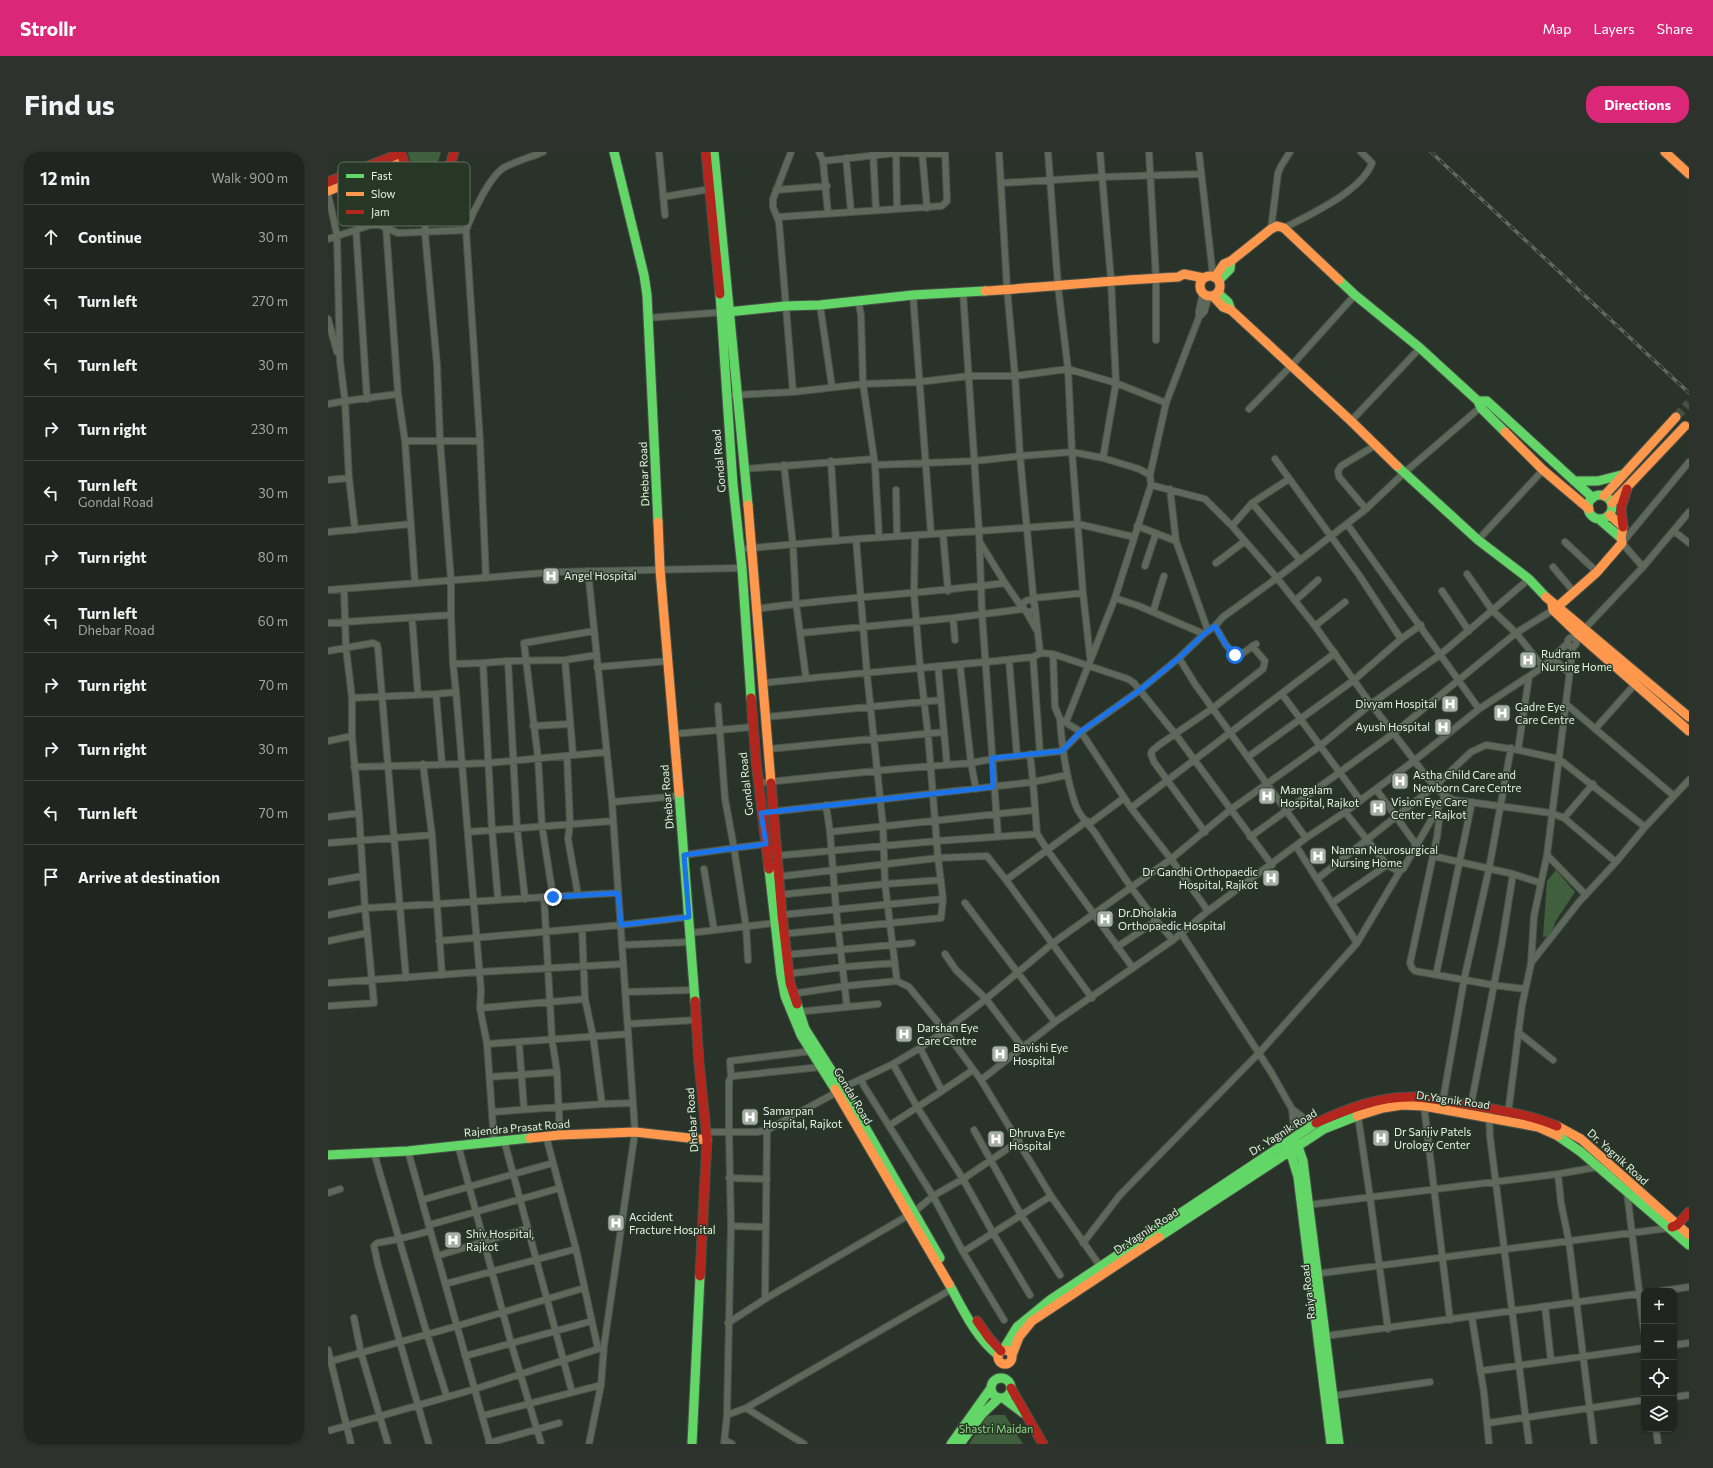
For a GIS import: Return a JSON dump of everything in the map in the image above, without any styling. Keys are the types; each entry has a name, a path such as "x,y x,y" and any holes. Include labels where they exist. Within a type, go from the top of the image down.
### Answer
{"street":[{"path":"452,162 454,152"},
{"path":"470,218 495,175 505,167 543,152"},
{"name":"Dhebar Road","path":"614,152 644,275 648,318 660,569 689,917 696,1020 707,1136 692,1444"},
{"path":"659,152 665,214"},
{"name":"Gondal Road","path":"706,152 724,312 736,394 752,548 778,855 779,876 776,895 777,918 789,995 801,1035 821,1067 840,1090"},
{"name":"Gondal Road","path":"714,152 724,312 726,396 733,485 742,568 753,727 761,813 767,857 770,878 776,895"},
{"path":"791,152 776,190 773,204 774,210 778,217 793,392"},
{"path":"818,152 823,161 827,186 828,214"},
{"path":"778,217 926,208 942,206 947,201 945,153 896,152 823,161"},
{"path":"896,152 897,209"},
{"path":"999,152 1007,288 1020,456 1040,653"},
{"path":"1048,152 1058,286 1068,369 1072,452 1083,593 1090,659"},
{"path":"1100,152 1111,280 1116,383 1103,458"},
{"path":"1148,152 1156,278 1156,340"},
{"path":"1271,229 1278,173 1290,152"},
{"path":"1284,228 1328,204 1360,181 1367,173 1372,163 1361,152"},
{"path":"1666,152 1689,174"},
{"path":"922,153 926,208"},
{"path":"1199,153 1210,278"},
{"path":"873,154 876,210"},
{"path":"383,162 402,155"},
{"path":"388,162 402,155"},
{"path":"846,158 851,212"},
{"path":"1002,183 1102,177 1201,174"},
{"path":"328,182 338,178"},
{"path":"328,191 338,186"},
{"path":"776,190 827,186"},
{"path":"663,197 710,189"},
{"path":"328,194 336,235 340,361 345,401 348,478 355,530"},
{"path":"328,239 336,235 368,226"},
{"path":"383,226 398,233 466,230"},
{"path":"425,226 437,365 440,441 451,580 453,664 468,832 475,937 481,990 480,1008 487,1044 494,1141"},
{"path":"467,226 466,230 480,441 486,578"},
{"path":"1592,498 1420,348 1355,295 1284,228 1277,226 1271,229 1231,262 1224,264 1200,289 1228,302 1231,310 1404,473 1478,540 1529,579 1579,634 1689,731"},
{"path":"386,227 398,394 405,441 415,583"},
{"path":"356,230 367,399"},
{"path":"648,318 785,306 820,305 858,300 1007,288 1058,286 1111,280 1178,277 1184,274 1210,278 1221,287 1211,295 1204,312 1199,317 1166,403 1150,475 1151,485 1115,598 1087,665 1066,722"},
{"path":"963,292 981,544 982,614 993,787 998,836"},
{"path":"1249,409 1292,366 1355,295"},
{"path":"913,296 931,534"},
{"path":"858,300 861,315 863,384 875,462 879,537"},
{"path":"820,305 832,388"},
{"path":"328,319 340,361"},
{"path":"1351,422 1420,348"},
{"path":"726,396 736,394 793,392 863,384 919,382 969,376 1015,376 1068,369 1116,383 1166,403"},
{"path":"328,404 398,394"},
{"path":"1482,403 1543,470 1588,509 1592,516 1599,519 1621,540 1643,567"},
{"path":"758,783 971,763 992,758 1062,751 1080,732 1179,658 1223,617 1277,578 1366,509 1482,403"},
{"path":"1604,496 1676,417"},
{"path":"1610,515 1612,503 1685,426"},
{"path":"405,441 480,441"},
{"path":"1366,509 1339,476 1338,471 1341,466 1376,445"},
{"path":"744,469 832,461 925,463 975,462 1020,456 1072,452 1103,458 1139,469 1150,475"},
{"path":"1275,459 1332,536 1401,639"},
{"path":"832,461 836,541"},
{"path":"1250,837 1394,733 1516,633 1555,607 1574,592 1596,572 1621,540 1689,462"},
{"path":"784,465 793,545 796,603 806,678"},
{"path":"1478,540 1543,470"},
{"path":"1574,481 1586,482 1603,480 1623,475"},
{"path":"328,480 348,478"},
{"path":"1232,526 1252,503 1289,479"},
{"path":"1151,485 1205,499 1232,526 1277,578 1315,626 1371,704 1435,786 1445,796 1454,800 1551,813 1564,818 1616,862"},
{"path":"1621,540 1623,527 1621,508 1628,486"},
{"path":"1170,489 1176,541 1206,632"},
{"path":"896,490 897,536"},
{"path":"1588,509 1592,498 1600,495 1604,496 1612,503"},
{"path":"1252,503 1300,560"},
{"path":"1689,512 1643,567 1579,634 1570,638 1566,704 1551,813 1547,855 1534,916 1531,964 1518,1032 1507,1116 1556,1135 1575,1147 1627,1192 1673,1226 1689,1245"},
{"path":"1610,515 1623,527"},
{"path":"1599,519 1610,515"},
{"path":"328,532 411,524"},
{"path":"740,549 879,537 979,532 1078,524 1134,537"},
{"path":"1347,524 1421,625 1479,709"},
{"path":"1138,526 1176,541"},
{"path":"1674,531 1689,543"},
{"path":"1145,566 1156,533"},
{"path":"943,534 948,591"},
{"path":"780,934 941,918 943,899 938,858 928,734 923,701 914,593 915,535"},
{"path":"856,539 866,674 883,826 885,884 894,944 894,964 897,981"},
{"path":"1216,563 1245,541"},
{"path":"1565,542 1596,572"},
{"path":"981,544 1038,633"},
{"path":"1553,567 1574,592"},
{"path":"328,590 588,571 742,568"},
{"path":"588,571 612,802 635,1132 604,1346 601,1385 589,1444"},
{"path":"1466,574 1492,610 1516,633 1543,667"},
{"path":"1153,612 1164,576"},
{"path":"707,1136 729,1132 756,1132 767,1130 861,1079 893,1064 920,1048 986,999 1016,972 1053,943 1171,859 1230,810 1320,746 1371,704 1441,654 1529,579"},
{"path":"1295,601 1318,580"},
{"path":"756,609 796,603 948,591 1005,583"},
{"path":"328,1006 374,1002 362,876 359,813 354,767 352,698 346,648 344,589"},
{"path":"1442,591 1469,631"},
{"path":"1024,610 1023,603 1026,600 1035,603 1083,593"},
{"path":"1115,598 1206,632"},
{"path":"1315,626 1345,602"},
{"path":"801,633 982,614 1024,610 1031,611 1035,603"},
{"path":"328,623 451,615"},
{"path":"412,618 418,695"},
{"path":"953,618 955,640"},
{"path":"1248,757 1354,680 1401,639 1421,625"},
{"path":"1204,832 1154,762 1150,754 1159,745 1176,735 1213,708 1263,669 1265,661 1254,645 1240,655 1235,655 1226,645 1215,626"},
{"path":"553,897 542,826 538,758 524,643 594,631"},
{"path":"1579,634 1643,677 1689,717"},
{"path":"328,651 369,644 377,645 393,838 401,906 406,978"},
{"path":"981,1080 1055,1022 1092,998 1173,940 1208,911 1272,865 1306,838 1345,812 1415,760 1479,709 1529,677 1570,645"},
{"path":"764,683 806,678 866,674 920,667 1009,660 1033,657 1040,653 1053,654 1128,679 1134,683 1176,735 1272,865"},
{"path":"1131,808 1193,759 1335,653"},
{"path":"1053,654 1055,707 1060,719 1062,751 1076,808 1088,822 1131,887 1156,921 1173,940"},
{"path":"453,664 527,660 565,660 597,655"},
{"path":"1033,657 1040,753"},
{"path":"1179,658 1285,811 1306,838"},
{"path":"1553,658 1569,673"},
{"path":"565,660 570,724 570,824 568,839 578,895"},
{"path":"1009,660 1017,756"},
{"path":"508,661 517,828 525,899"},
{"path":"597,667 668,661"},
{"path":"483,663 492,830 498,899"},
{"path":"960,665 971,763 976,789"},
{"path":"938,666 947,765"},
{"path":"1518,750 1529,677"},
{"path":"1596,729 1643,677"},
{"path":"352,698 456,692"},
{"path":"436,694 442,764"},
{"path":"1282,694 1360,800"},
{"path":"766,716 870,708 941,700"},
{"path":"1566,704 1674,796"},
{"path":"718,706 725,799 746,926 748,960"},
{"path":"1060,719 1080,732 1131,808 1171,859 1208,911"},
{"path":"533,726 570,724"},
{"path":"674,734 753,727"},
{"path":"769,749 944,732"},
{"path":"328,741 352,736"},
{"path":"1317,879 1435,786 1471,752 1480,746 1490,745 1511,748 1559,759 1593,784 1644,827"},
{"path":"1443,1100 1464,980 1489,869 1499,807 1511,748"},
{"path":"354,767 488,763 607,752"},
{"path":"1030,754 1037,834 1133,968"},
{"path":"423,764 432,835 442,975"},
{"path":"761,813 880,799 933,795 1067,776"},
{"path":"1531,964 1562,922 1616,862 1644,827 1689,780"},
{"path":"1564,818 1593,784"},
{"path":"1376,789 1414,843 1415,848"},
{"path":"612,802 679,796"},
{"path":"1083,1243 1120,1195 1260,1053 1358,943 1445,796"},
{"path":"1006,880 1124,798"},
{"path":"1436,975 1472,802"},
{"path":"826,805 847,1006"},
{"path":"1438,809 1439,821 1434,856 1410,963 1412,968 1415,971 1436,975 1525,989"},
{"path":"830,832 1035,810"},
{"path":"1345,812 1388,865 1400,871"},
{"path":"328,817 359,813"},
{"path":"468,832 613,821"},
{"path":"767,857 937,841 1037,834"},
{"path":"328,843 432,835"},
{"path":"684,855 766,844"},
{"path":"1296,846 1358,943"},
{"path":"770,878 884,866 938,858 985,855 1006,880 1092,998"},
{"path":"1547,855 1586,895"},
{"path":"1434,856 1513,874 1540,883"},
{"path":"1332,903 1388,865"},
{"path":"704,869 714,930"},
{"path":"1471,1105 1513,874"},
{"path":"328,882 362,876"},
{"path":"776,895 941,880"},
{"path":"328,915 365,908 437,905 498,899 525,899 618,893"},
{"path":"544,897 552,1039 557,1072 560,1135"},
{"path":"622,945 690,937 714,930 746,926 777,918 888,904 943,899"},
{"path":"965,903 1055,1022"},
{"path":"439,941 582,929 689,917"},
{"path":"1117,946 1156,921"},
{"path":"582,929 585,999 594,1036 602,1104"},
{"path":"328,941 367,933"},
{"path":"1181,933 1260,1053 1292,1108 1313,1125"},
{"path":"783,955 912,943"},
{"path":"944,954 956,970 986,999 1023,1048"},
{"path":"328,983 479,972 624,964"},
{"path":"785,974 843,967 894,964"},
{"path":"789,995 845,986 897,981 910,987 981,1080 1052,1196 1100,1266"},
{"path":"625,992 694,990"},
{"path":"480,1008 585,999"},
{"path":"795,1012 878,1004"},
{"name":"Gondal Road","path":"795,1012 911,1213 982,1329 1002,1356"},
{"path":"628,1024 696,1020"},
{"path":"1518,1032 1553,1060"},
{"path":"487,1044 628,1034"},
{"path":"519,1042 524,1110"},
{"path":"920,1048 942,1091"},
{"path":"732,1444 724,1442 727,1415 731,1226 729,1178 730,1062 812,1052"},
{"path":"893,1064 917,1107 964,1179 993,1233 1030,1295"},
{"path":"731,1078 734,1076 821,1067"},
{"path":"890,1125 973,1070"},
{"path":"490,1077 557,1072"},
{"path":"861,1079 933,1196 963,1252 1004,1320"},
{"name":"Dr. Yagnik Road","path":"996,1379 1002,1356 1012,1333 1027,1318 1100,1266 1293,1144 1313,1125 1334,1115 1377,1101 1407,1097 1422,1097 1443,1100 1471,1105 1490,1113 1507,1116 1532,1117 1573,1134 1673,1226 1689,1235"},
{"path":"492,1112 633,1103"},
{"name":"Dr.Yagnik Road","path":"1002,1356 1008,1350 1012,1355 1022,1330 1032,1321 1293,1144 1324,1129 1358,1116 1383,1108 1402,1105 1490,1113"},
{"path":"1424,1106 1450,1320"},
{"path":"1292,1108 1293,1144"},
{"path":"1490,1113 1490,1137 1529,1444"},
{"path":"1358,1116 1388,1329"},
{"path":"765,1300 767,1130"},
{"path":"974,1130 1021,1215 1060,1276"},
{"name":"Rajendra Prasat Road","path":"328,1155 408,1151 560,1135 635,1132 707,1136"},
{"path":"546,1136 576,1249 598,1349"},
{"path":"504,1140 572,1392"},
{"path":"728,1324 765,1300 911,1213 933,1196 964,1179 1019,1141"},
{"name":"Raiya Road","path":"1293,1144 1303,1161 1306,1205 1331,1444"},
{"path":"458,1145 511,1343 541,1443"},
{"path":"408,1151 489,1444 559,1423"},
{"path":"374,1153 447,1397"},
{"path":"422,1200 469,1185 553,1163"},
{"path":"1306,1205 1558,1174 1598,1167"},
{"path":"1558,1174 1561,1204 1569,1242 1594,1444"},
{"path":"729,1178 767,1179"},
{"path":"429,1444 399,1342 374,1246 377,1243 399,1239 476,1211 560,1188"},
{"path":"328,1192 340,1189"},
{"path":"1627,1192 1641,1288"},
{"path":"963,1252 1052,1196"},
{"path":"1314,1274 1632,1234 1673,1226 1689,1212"},
{"name":"Gondal Road","path":"911,1213 952,1289 983,1341 1002,1356"},
{"path":"731,1226 766,1227"},
{"path":"437,1256 484,1240 528,1228"},
{"path":"445,1284 576,1249"},
{"name":"Raiya Road","path":"1314,1274 1325,1336 1339,1444"},
{"path":"1677,1289 1689,1287"},
{"path":"330,1362 548,1300 584,1288"},
{"path":"727,1415 746,1408 952,1289"},
{"path":"1325,1336 1472,1318 1545,1306 1641,1294"},
{"path":"1545,1306 1551,1361"},
{"path":"354,1318 361,1353 388,1444"},
{"path":"1472,1318 1488,1423 1489,1444"},
{"path":"465,1356 592,1321"},
{"path":"1677,1345 1689,1343"},
{"path":"328,1431 475,1389 564,1361 604,1346"},
{"path":"1480,1371 1641,1348"},
{"path":"328,1350 351,1444"},
{"path":"960,1444 982,1414 1001,1398 1009,1394 1009,1384 1002,1356"},
{"path":"951,1444 996,1379 1002,1378 1009,1384 1043,1444"},
{"path":"1332,1396 1430,1382"},
{"path":"482,1416 601,1385"},
{"path":"991,1388 994,1394 1028,1416"},
{"path":"1677,1397 1689,1395"},
{"path":"1488,1423 1641,1400"},
{"path":"746,1408 804,1444"},
{"path":"1656,1432 1658,1444"}],"green space":[{"path":"408,152 441,152 438,162 411,162"},
{"path":"1556,870 1575,892 1555,922 1551,936 1543,937 1547,881"},
{"name":"Shastri Maidan","path":"1005,1415 1023,1444 969,1444 987,1416"}],"tunnel":[{"path":"1676,417 1689,403"}],"railway":[{"path":"1431,152 1689,393"}],"traffic: fast":[{"path":"614,152 644,275 647,295 658,522"},
{"path":"714,152 748,505"},
{"path":"1219,280 1230,269 1231,261"},
{"path":"1339,280 1355,295 1420,348 1478,401 1481,408 1505,432"},
{"path":"728,312 785,306 820,305 913,295 985,291"},
{"path":"1218,293 1228,302 1231,310"},
{"path":"720,294 733,485 742,568 751,698"},
{"path":"1478,401 1487,401 1593,498"},
{"path":"1397,466 1478,540 1529,579 1546,597"},
{"path":"1574,481 1598,481 1621,475"},
{"path":"1600,495 1605,496 1611,502 1612,507 1611,512 1605,518 1600,519 1595,518 1589,512 1588,507 1589,502 1595,496 1600,495"},
{"path":"1599,519 1621,538"},
{"path":"679,793 695,1001"},
{"path":"769,869 781,975 785,996 801,1035 835,1089"},
{"path":"797,1004 805,1029 845,1092 940,1258"},
{"path":"1159,1237 1324,1129 1357,1116"},
{"path":"1003,1350 1017,1327 1050,1300 1316,1123"},
{"path":"1558,1136 1581,1152 1689,1245"},
{"path":"328,1155 408,1151 530,1138"},
{"path":"1296,1141 1303,1161 1339,1444"},
{"path":"1289,1147 1298,1177 1331,1444"},
{"path":"692,1444 700,1276"},
{"path":"949,1284 976,1331 998,1355"},
{"path":"1001,1378 1008,1381 1011,1388 1008,1395 1001,1398 994,1395 991,1388 994,1381 1001,1378"},
{"path":"951,1444 991,1388"},
{"path":"960,1444 982,1414 999,1398"},
{"path":"1003,1398 1023,1413"}],"traffic: slow":[{"path":"1665,152 1689,174"},
{"path":"328,191 338,187"},
{"path":"1215,277 1224,264 1231,261 1271,229 1277,226 1284,228 1339,280"},
{"path":"985,291 1178,277 1184,274 1204,278"},
{"path":"1206,276 1214,276 1220,282 1220,286 1220,290 1214,296 1206,296 1200,290 1200,282 1206,276"},
{"path":"1213,296 1223,307 1231,310 1351,421 1397,466"},
{"path":"1604,496 1676,417"},
{"path":"1612,503 1685,426"},
{"path":"1505,432 1543,470 1589,509"},
{"path":"748,505 771,783"},
{"path":"1555,609 1597,572 1622,543 1621,538 1623,527 1610,515"},
{"path":"658,522 660,569 679,793"},
{"path":"1546,597 1689,717"},
{"path":"1552,604 1553,610 1576,632 1689,731"},
{"path":"835,1089 949,1284"},
{"path":"1357,1116 1383,1108 1402,1105 1424,1106 1538,1127 1558,1136"},
{"path":"1557,1126 1581,1139 1689,1235"},
{"path":"530,1138 560,1135 635,1132 707,1140"},
{"path":"1012,1355 1019,1337 1032,1321 1159,1237"},
{"path":"1002,1350 1008,1350 1012,1354 1012,1357 1012,1360 1008,1364 1002,1364 998,1360 998,1354 1002,1350"}],"traffic: jam":[{"path":"401,152 404,162"},
{"path":"451,162 454,152"},
{"path":"706,152 720,294"},
{"path":"378,162 401,153"},
{"path":"328,182 338,178"},
{"path":"1623,527 1621,508 1627,489"},
{"path":"751,698 756,761 769,869"},
{"path":"771,783 782,915 790,983 797,1004"},
{"path":"695,1001 699,1063 707,1140 700,1276"},
{"path":"1316,1123 1363,1104 1400,1097 1413,1097 1437,1099 1527,1116 1557,1126"},
{"path":"1672,1227 1677,1225 1689,1212"},
{"path":"977,1321 989,1338 1001,1351"},
{"path":"1011,1388 1043,1444"}],"place":[{"name":"Angel Hospital","path":"551,576"},
{"name":"Rudram Nursing Home","path":"1528,660"},
{"name":"Divyam Hospital","path":"1450,704"},
{"name":"Gadre Eye Care Centre","path":"1502,713"},
{"name":"Ayush Hospital","path":"1443,727"},
{"name":"Astha Child Care and Newborn Care Centre","path":"1400,781"},
{"name":"Mangalam Hospital, Rajkot","path":"1267,796"},
{"name":"Vision Eye Care Center - Rajkot","path":"1378,808"},
{"name":"Naman Neurosurgical Nursing Home","path":"1318,856"},
{"name":"Dr Gandhi Orthopaedic Hospital, Rajkot","path":"1271,878"},
{"name":"Dr.Dholakia Orthopaedic Hospital","path":"1105,919"},
{"name":"Darshan Eye Care Centre","path":"904,1034"},
{"name":"Bavishi Eye Hospital","path":"1000,1054"},
{"name":"Samarpan Hospital, Rajkot","path":"750,1117"},
{"name":"Dr Sanjiv Patels Urology Center","path":"1381,1138"},
{"name":"Dhruva Eye Hospital","path":"996,1139"},
{"name":"Accident Fracture Hospital","path":"616,1223"},
{"name":"Shiv Hospital, Rajkot","path":"453,1240"}],"route":[{"path":"553,897 618,893 621,925 689,917 684,855 766,844 761,813 880,799 933,795 993,787 992,758 1062,751 1080,732 1140,690 1215,626 1226,645 1235,655"}]}
